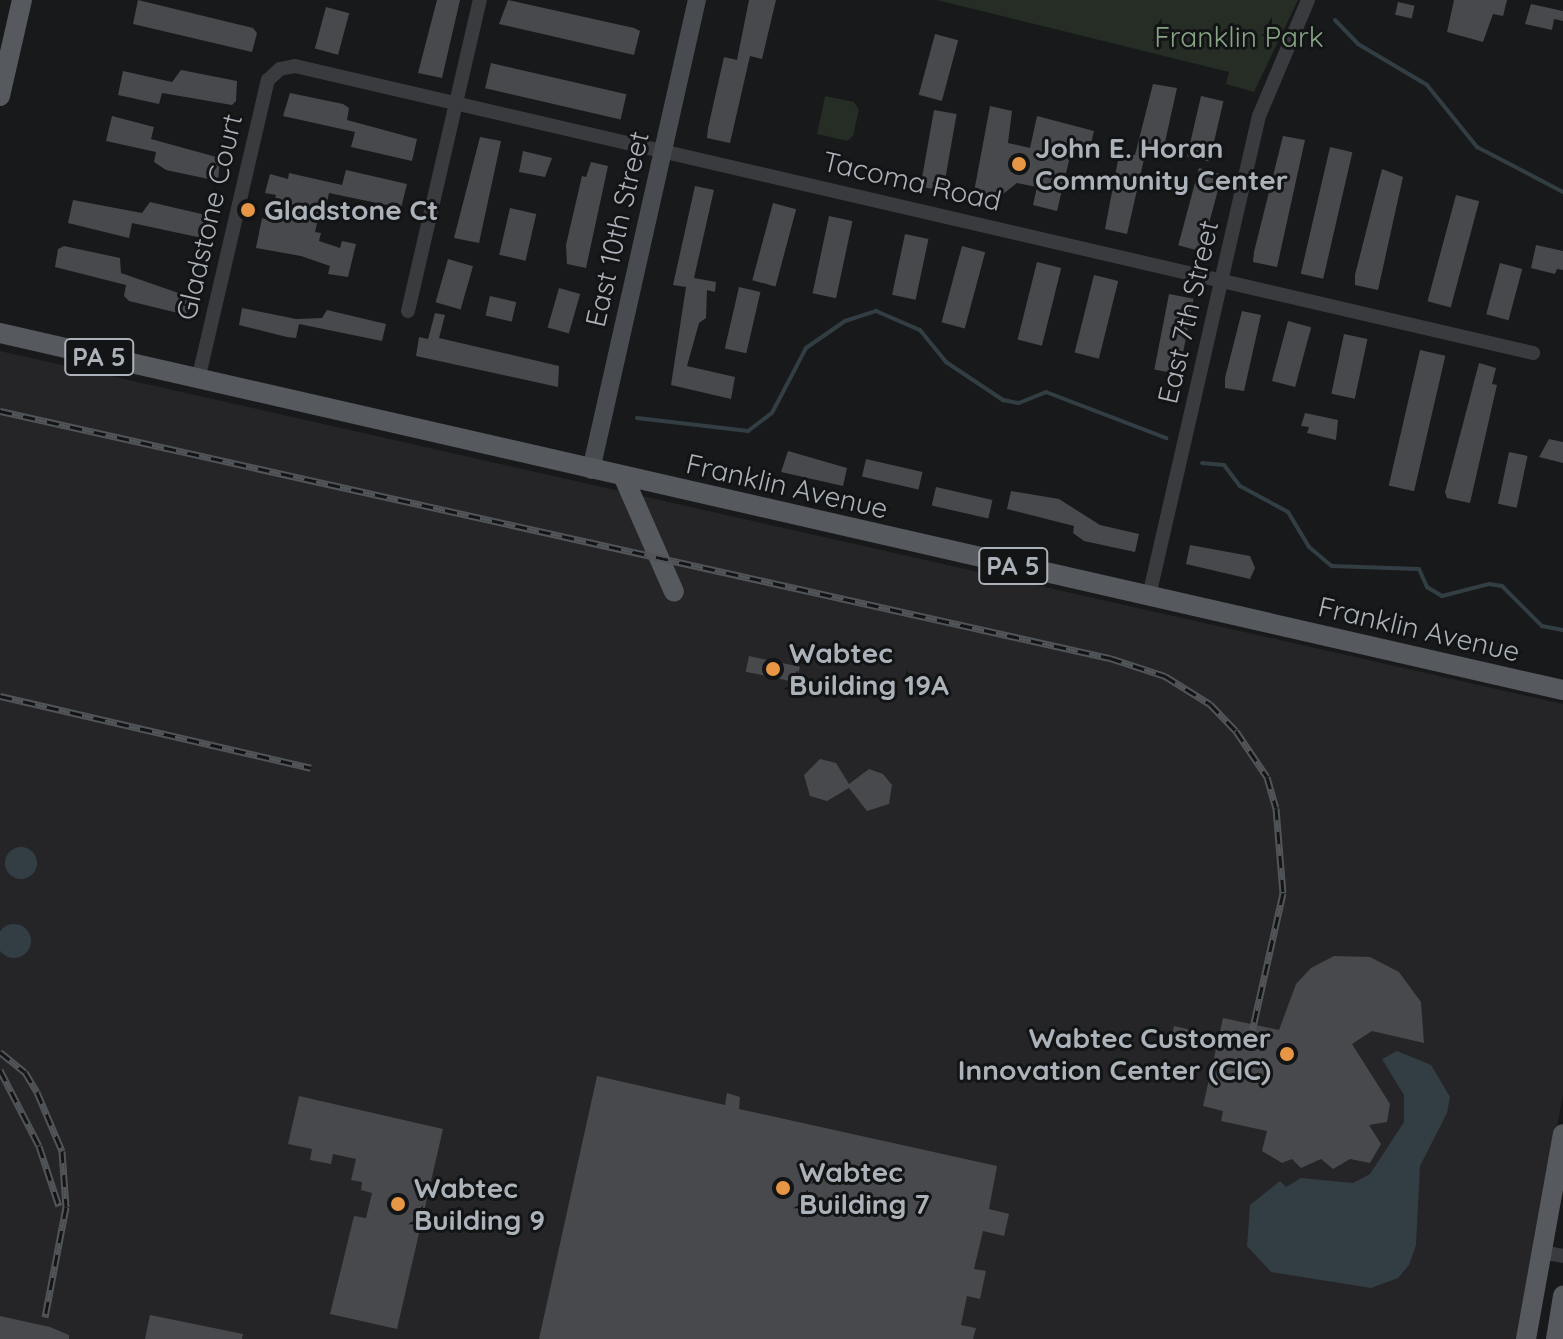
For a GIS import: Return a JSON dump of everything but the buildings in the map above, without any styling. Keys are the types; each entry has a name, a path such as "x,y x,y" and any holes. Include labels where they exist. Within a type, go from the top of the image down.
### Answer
{"main road":[{"path":"0,96 22,0"},
{"name":"Franklin Avenue","path":"0,333 624,478 1563,690"},
{"path":"624,478 674,592"},
{"path":"1526,1339 1563,1134"},
{"path":"1556,1339 1563,1296"}],"street":[{"path":"408,311 480,0"},
{"name":"East 10th Street","path":"591,470 697,0"},
{"name":"East 7th Street","path":"1149,596 1266,92 1308,0"},
{"name":"Tacoma Road","path":"279,70 295,66 456,102 1533,353"},
{"name":"Gladstone Court","path":"198,380 264,94 268,80 279,70"},
{"path":"1541,1252 1563,1256"}],"shaded area":[{"path":"0,351 1563,704 1563,1095 1516,1339 0,1339"},
{"path":"21,847 32,852 37,863 32,874 21,879 10,874 5,863 10,852"},
{"path":"14,924 26,929 31,941 26,953 14,958 2,953 -3,941 2,929"},
{"path":"1397,1051 1431,1065 1450,1097 1447,1113 1420,1166 1416,1245 1409,1265 1398,1278 1371,1288 1271,1272 1247,1246 1250,1205 1280,1181 1286,1187 1301,1178 1353,1183 1370,1174 1404,1122 1404,1095 1382,1059"}],"green space":[{"name":"Franklin Park","path":"937,0 1298,0 1254,92 1226,84 1229,72"},
{"path":"825,96 854,102 859,110 853,136 847,141 817,134"}],"waterway":[{"path":"1335,20 1358,44 1427,85 1477,147 1563,192"},
{"path":"637,418 748,431 772,413 806,348 845,321 876,311 920,330 946,362 1003,400 1019,403 1046,392 1166,438"},
{"path":"1202,463 1224,465 1240,486 1288,512 1309,547 1332,566 1419,569 1427,587 1442,596 1489,584 1502,586 1542,626 1563,630"}],"railway":[{"path":"0,411 1110,658 1165,676 1210,704 1236,731 1267,777 1276,808 1283,893 1249,1045"},
{"path":"0,696 311,768"},
{"path":"0,1052 25,1072 62,1151 66,1207 45,1317"},
{"path":"0,1070 39,1146 59,1206"}],"place":[{"name":"John E. Horan Community Center","path":"1019,164"},
{"name":"Gladstone Ct","path":"248,210"},
{"name":"Wabtec Building 19A","path":"773,669"},
{"name":"Wabtec Customer Innovation Center (CIC)","path":"1287,1054"},
{"name":"Wabtec Building 7","path":"783,1188"},
{"name":"Wabtec Building 9","path":"398,1204"}]}
